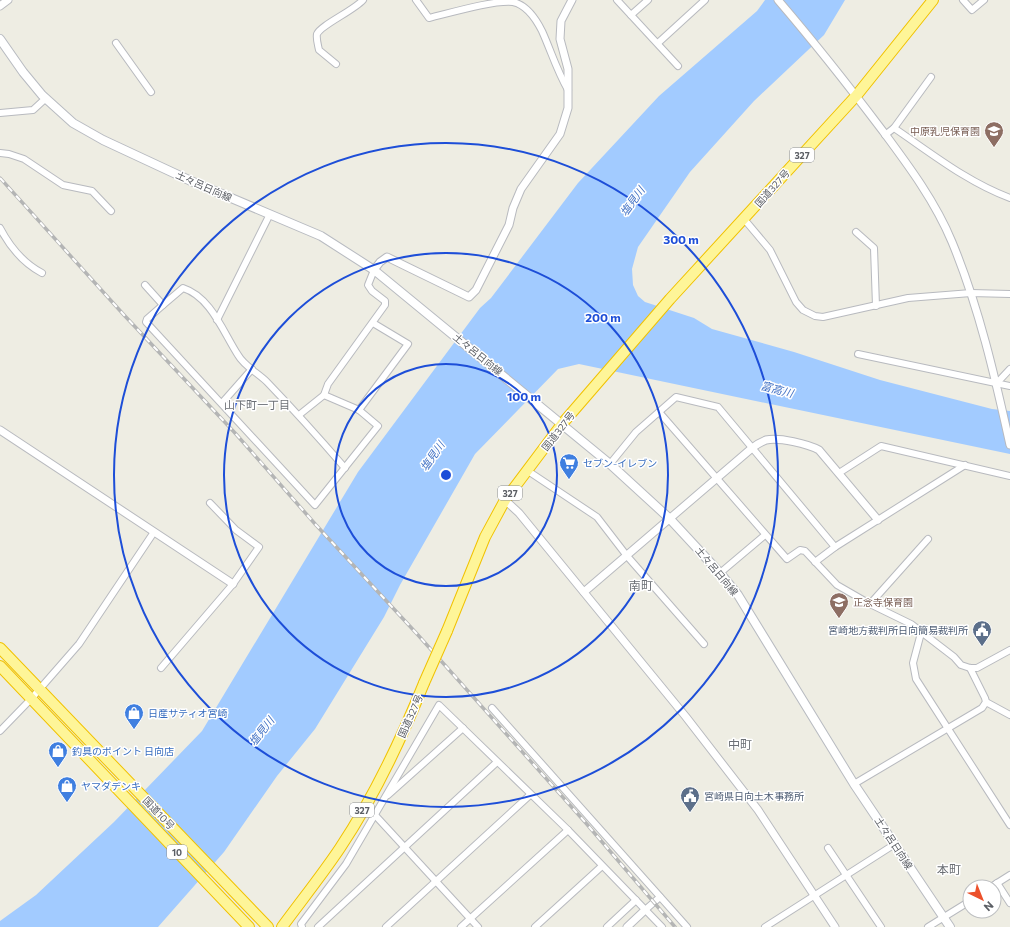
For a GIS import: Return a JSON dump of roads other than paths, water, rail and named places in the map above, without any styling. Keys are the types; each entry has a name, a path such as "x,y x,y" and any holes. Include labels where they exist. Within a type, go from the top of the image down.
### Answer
{"highway":[{"name":"国道327号","path":"282,927 340,848 374,790 409,721 485,537 504,500 528,471 562,424 604,374 856,96 933,0"},
{"name":"国道10号","path":"0,648 268,927"},
{"name":"国道10号","path":"0,666 249,927"}],"main road":[{"name":"土々呂日向線","path":"0,39 23,72 45,99 73,123 103,140 321,236 374,270 453,333 610,464 670,519 720,573 752,618 854,784 950,927"}],"street":[{"path":"0,6 8,0"},
{"path":"336,64 319,50 317,34 320,29 351,10 363,0"},
{"path":"416,0 429,18 489,2 512,2 522,6 530,11 542,31 558,73 568,90"},
{"path":"299,415 324,394 328,384 385,305 385,301 368,286 374,270 380,262 387,257 469,297 476,290 510,225 513,208 521,189 560,134 568,108 568,69 560,39 561,21 572,0"},
{"path":"617,0 678,66"},
{"path":"631,15 648,0"},
{"path":"658,43 705,0"},
{"path":"778,0 820,50 886,135 922,186 952,241 971,293 996,385 1010,445"},
{"path":"963,0 972,10 984,0"},
{"path":"116,43 151,92"},
{"path":"886,135 894,128 931,77"},
{"path":"0,113 33,110 45,99"},
{"path":"894,128 965,176 991,191 1010,198"},
{"path":"0,153 24,159 63,185 92,191 111,211"},
{"path":"217,320 270,214"},
{"path":"744,219 770,250 796,302 803,310 815,316 823,317 908,298 971,293 1010,294"},
{"path":"0,228 16,252 27,264 42,273"},
{"path":"856,232 874,248 876,306"},
{"path":"145,284 163,305"},
{"path":"324,394 359,410 378,426 345,468 315,505 146,322 147,318 183,288 191,290 204,301 239,357 299,415 345,468"},
{"path":"359,410 408,344 373,323"},
{"path":"858,354 996,385 1010,386"},
{"path":"222,404 252,369"},
{"path":"996,385 1010,369"},
{"path":"610,464 636,432 676,397 718,408 835,547"},
{"path":"659,412 716,480 787,560 800,550 805,551 837,585 870,604 906,621 954,656 961,665 970,668 977,668 1010,650"},
{"path":"0,430 233,584"},
{"path":"584,592 752,448 766,440 775,439 810,446 819,450 840,473 878,520"},
{"path":"840,473 881,446 1010,476"},
{"path":"815,562 835,547 965,465"},
{"path":"528,471 597,518 627,556 704,644"},
{"path":"504,500 519,513 686,717 758,810 815,894 835,927"},
{"path":"161,668 233,584 259,548 236,530 210,503"},
{"path":"0,731 31,699 79,644 154,532"},
{"path":"720,573 765,535"},
{"path":"870,604 928,539"},
{"path":"921,633 915,654 914,671 916,679 1010,825"},
{"path":"970,668 986,702 1010,715"},
{"path":"854,784 982,708 986,702"},
{"path":"302,927 301,924 346,864 382,800 439,705 530,795 568,830 662,927"},
{"path":"492,708 687,927"},
{"path":"382,800 463,728"},
{"path":"318,927 497,762"},
{"path":"386,927 530,795"},
{"path":"374,814 478,927"},
{"path":"461,927 568,830"},
{"path":"765,927 894,844"},
{"path":"828,848 881,927"},
{"path":"535,927 602,866"},
{"path":"1002,891 1010,903"},
{"path":"627,927 660,897"},
{"path":"607,927 636,900"},
{"path":"928,927 962,905"}],"water":[{"path":"765,0 845,0 824,35 754,101 690,172 638,247 632,269 633,285 638,296 645,302 694,318 712,329 794,352 880,380 992,409 1010,411 1010,454 579,364 558,369 475,454 400,585 384,617 315,729 277,776 224,852 158,927 0,927 0,921 36,895 114,822 202,731 358,472 480,308 491,298 578,183 659,96 757,11"}],"railway":[{"path":"0,178 124,315 235,433 316,525 418,635 585,822 675,927"}],"place":[{"name":"中原乳児保育園","path":"994,148"},
{"name":"セブン-イレブン","path":"569,480"},
{"name":"正念寺保育園","path":"839,619"},
{"name":"宮崎地方裁判所日向簡易裁判所","path":"982,647"},
{"name":"日産サティオ宮崎","path":"134,730"},
{"name":"釣具のポイント 日向店","path":"58,768"},
{"name":"ヤマダデンキ","path":"67,803"},
{"name":"宮崎県日向土木事務所","path":"690,813"}],"district":[{"name":"山下町一丁目","path":"257,404"},
{"name":"南町","path":"641,585"},
{"name":"中町","path":"740,744"},
{"name":"本町","path":"949,869"}],"water label":[{"name":"塩見川","path":"632,201"},
{"name":"富高川","path":"777,389"},
{"name":"塩見川","path":"432,456"},
{"name":"塩見川","path":"261,731"}]}
